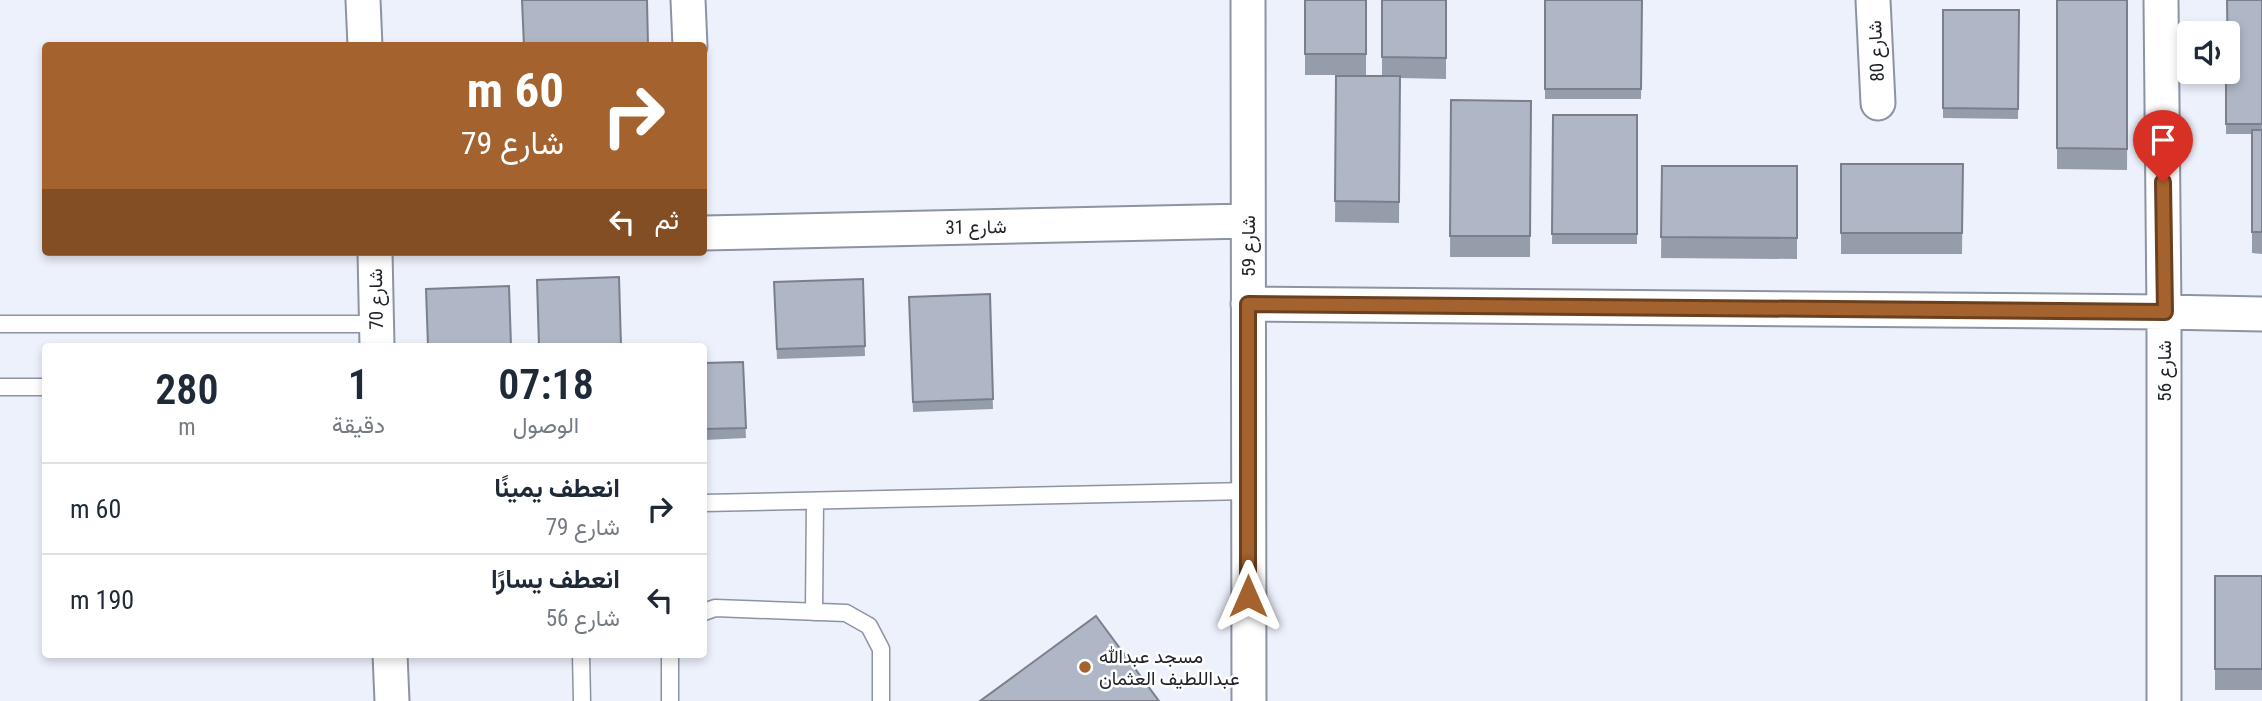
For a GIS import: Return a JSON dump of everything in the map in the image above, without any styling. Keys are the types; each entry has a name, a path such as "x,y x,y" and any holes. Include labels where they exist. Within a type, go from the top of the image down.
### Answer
{"street":[{"path":"363,0 365,42"},
{"path":"688,0 690,42"},
{"name":"شارع 59","path":"1248,0 1248,701"},
{"name":"شارع 80","path":"1873,0 1878,103"},
{"name":"شارع 56","path":"2161,0 2165,312 2164,701"},
{"name":"شارع 31","path":"707,233 1248,221"},
{"name":"شارع 70","path":"375,256 377,335"},
{"path":"1248,304 2262,314"},
{"path":"390,658 392,701"}],"lane":[{"path":"0,324 377,335"},
{"path":"0,387 42,387"},
{"path":"707,503 1248,491"},
{"path":"814,612 815,501"},
{"path":"707,611 715,608 846,613 869,626 881,649 881,701"},
{"path":"581,658 582,701"},
{"path":"670,658 670,701"}],"building":[{"path":"522,0 647,0 648,42 524,42"},
{"path":"1305,0 1366,0 1366,54 1305,54"},
{"path":"1382,0 1446,0 1446,58 1382,57"},
{"path":"1545,0 1642,0 1641,89 1545,89"},
{"path":"2057,0 2127,0 2127,149 2057,148"},
{"path":"2227,0 2262,0 2262,124 2226,124 2226,84 2240,84 2240,21 2227,21"},
{"path":"1943,10 2019,10 2018,109 1943,108"},
{"path":"1336,76 1400,76 1399,202 1335,201"},
{"path":"1451,100 1531,101 1530,236 1450,236"},
{"path":"1553,115 1637,115 1637,234 1552,234"},
{"path":"2252,130 2262,130 2262,232 2252,232"},
{"path":"1841,164 1963,164 1962,233 1841,233"},
{"path":"1662,166 1797,166 1797,238 1661,237"},
{"path":"619,277 621,343 539,343 537,280"},
{"path":"863,279 865,346 777,349 774,282"},
{"path":"509,286 511,343 428,343 426,289"},
{"path":"990,294 993,399 913,402 909,297"},
{"path":"743,362 746,428 707,429 707,363"},
{"path":"2215,576 2262,576 2262,669 2215,669"},
{"name":"مسجد عبدالله عبداللطيف العثمان","path":"1096,616 1159,701 980,701"}],"place":[{"name":"مسجد عبدالله عبداللطيف العثمان","path":"1085,667"}],"route":[{"path":"1248,596 1248,304 2165,312 2163,182"}]}
